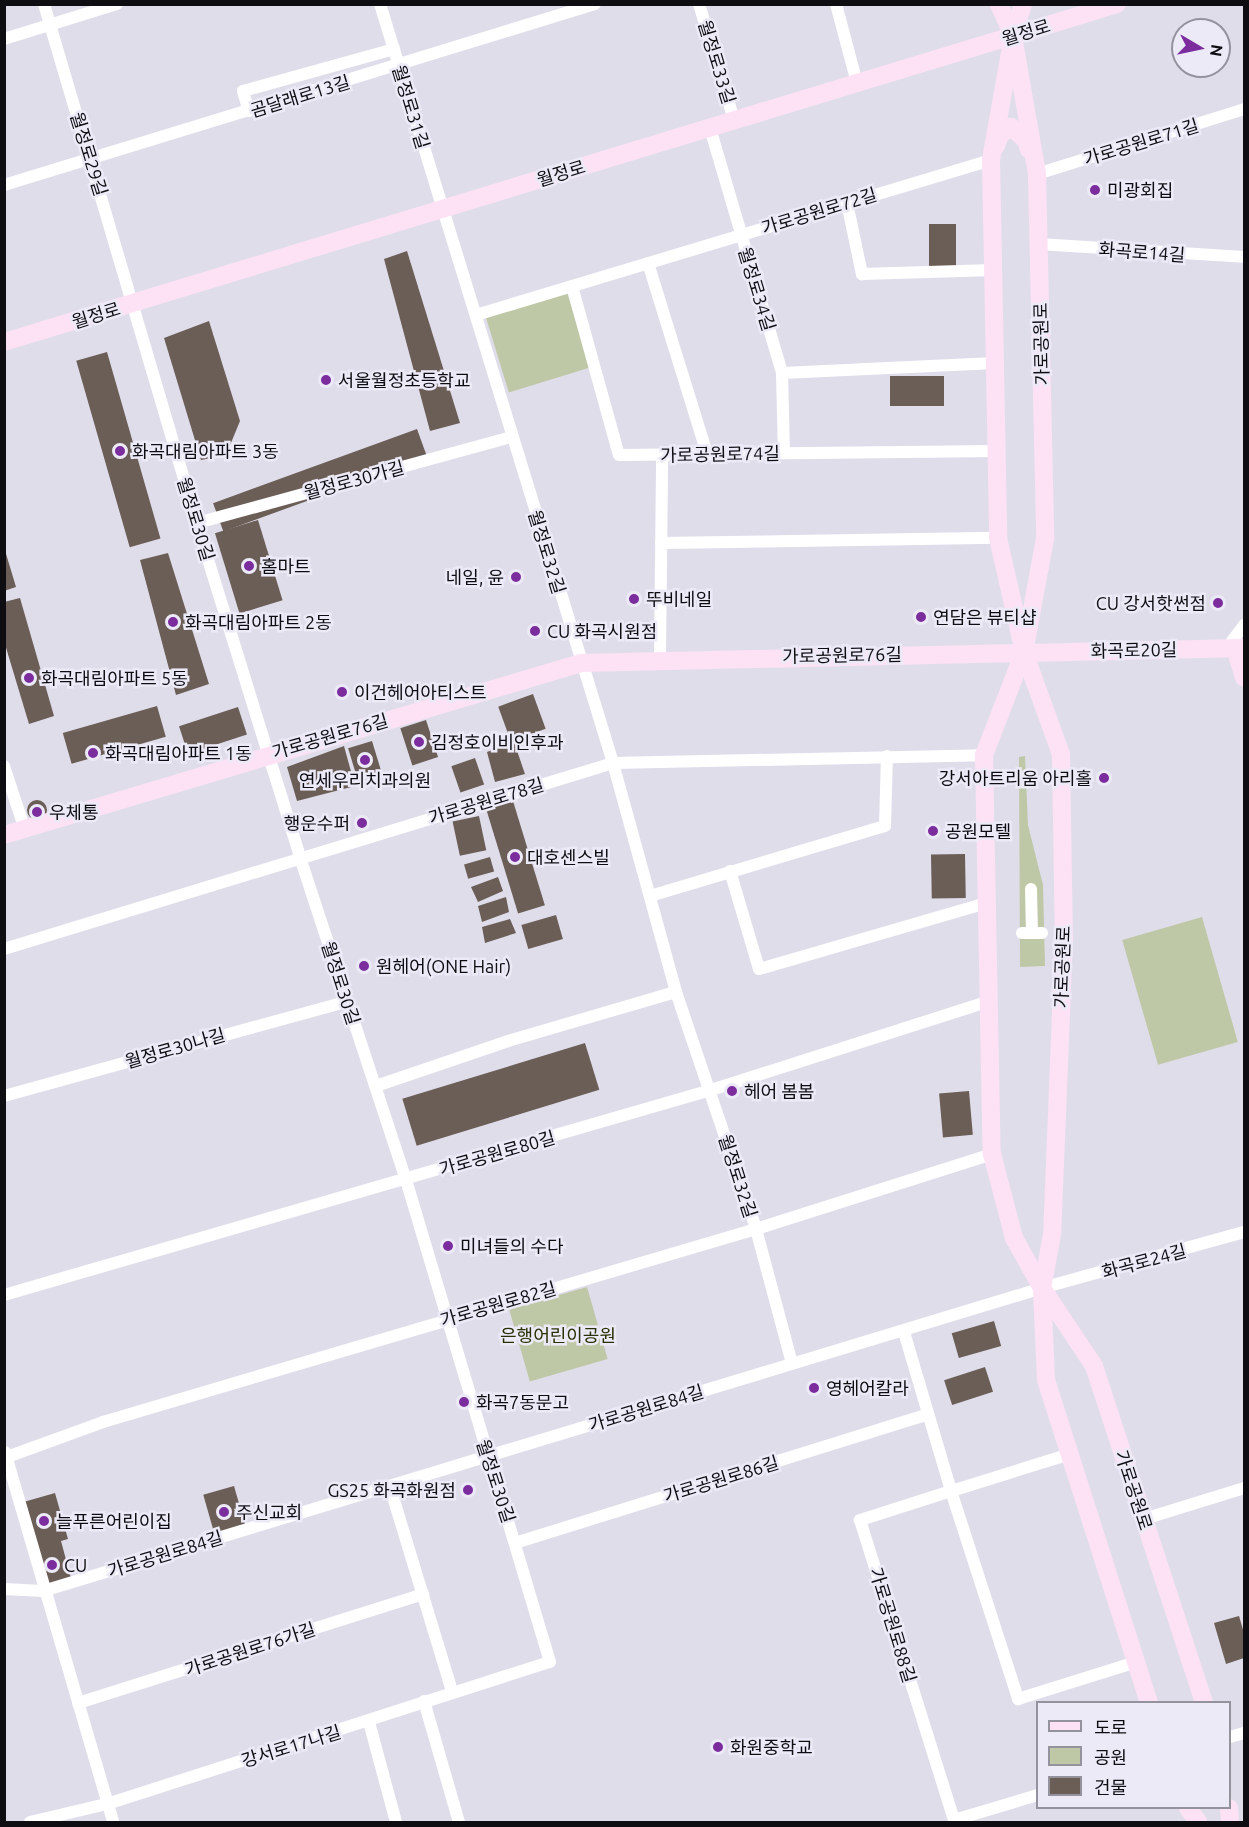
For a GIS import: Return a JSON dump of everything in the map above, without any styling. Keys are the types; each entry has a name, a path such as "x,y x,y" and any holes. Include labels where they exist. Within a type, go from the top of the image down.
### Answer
{"main road":[{"name":"가로공원로","path":"999,4 1013,36 1037,174 1045,539 1024,652 984,755 987,1002 992,1154 1014,1238 1042,1288 1094,1366 1204,1701"},
{"name":"가로공원로","path":"1023,4 1013,36 991,159 998,537 1024,652 1060,754 1064,939 1052,1235 1042,1288 1046,1380 1149,1701"},
{"name":"월정로","path":"4,342 1117,4"},
{"path":"991,159 1000,135 1011,127 1026,140 1037,174"},
{"path":"998,537 1009,569 1022,580 1033,577 1045,539"},
{"path":"1235,648 1245,678"},
{"name":"화곡로20길","path":"1024,652 1235,648"},
{"name":"가로공원로76길","path":"4,835 580,663 660,658 1024,652"},
{"path":"1189,1809 1198,1822"}],"street":[{"name":"월정로29길","path":"44,4 134,303"},
{"path":"4,39 117,4"},
{"name":"월정로31길","path":"380,4 442,209"},
{"name":"곰달래로13길","path":"4,185 399,66 595,4"},
{"name":"월정로33길","path":"699,4 735,120"},
{"path":"836,4 857,83"},
{"path":"249,111 243,91 394,49"},
{"name":"가로공원로71길","path":"1037,174 1245,109"},
{"name":"월정로34길","path":"710,128 782,373 784,453"},
{"name":"가로공원로72길","path":"476,315 991,159"},
{"path":"847,203 862,274 993,270"},
{"name":"월정로32길","path":"442,209 580,663 613,763 675,992 711,1090 756,1229 792,1363"},
{"name":"화곡로14길","path":"1039,244 1245,257"},
{"path":"648,263 707,454"},
{"name":"가로공원로74길","path":"572,286 619,455 997,452"},
{"name":"월정로30길","path":"134,303 197,523 346,1002 406,1180 550,1662"},
{"path":"782,373 995,363"},
{"name":"월정로30가길","path":"197,523 512,437"},
{"path":"660,658 662,455"},
{"path":"661,543 998,537"},
{"path":"1235,648 1245,625"},
{"name":"가로공원로78길","path":"4,949 613,763 984,755"},
{"path":"650,896 885,826 886,756"},
{"path":"4,766 24,830"},
{"path":"730,872 759,969 986,903"},
{"path":"1031,889 1032,933"},
{"path":"376,1086 508,1041 675,992"},
{"name":"월정로30나길","path":"4,1096 346,1002"},
{"name":"가로공원로80길","path":"4,1294 406,1180 711,1090 987,1002"},
{"name":"가로공원로82길","path":"6,1454 103,1422 446,1319 756,1229 992,1154"},
{"name":"화곡로24길","path":"1042,1288 1245,1232"},
{"name":"가로공원로84길","path":"4,1589 43,1590 390,1487 792,1363 904,1332 1042,1288"},
{"path":"904,1332 927,1415 1018,1700 1136,1662"},
{"name":"가로공원로86길","path":"515,1543 927,1415"},
{"path":"6,1454 43,1590 113,1822"},
{"name":"가로공원로88길","path":"1036,1796 954,1820 860,1520 1070,1454"},
{"path":"390,1487 452,1691"},
{"path":"1144,1519 1245,1488"},
{"name":"가로공원로76가길","path":"78,1703 423,1594"},
{"name":"강서로17나길","path":"30,1822 107,1803 369,1722 452,1691 550,1662"},
{"path":"424,1701 459,1822"},
{"path":"369,1722 396,1822"}],"green space":[{"path":"567,292 590,368 509,392 486,317"},
{"path":"1025,756 1028,825 1043,885 1045,966 1020,967 1019,757"},
{"path":"1202,917 1238,1042 1158,1065 1122,940"},
{"name":"은행어린이공원","path":"587,1287 608,1359 530,1381 509,1309"}],"building":[{"path":"929,224 956,224 956,266 929,266"},
{"path":"407,251 460,423 430,431 384,259"},
{"path":"209,321 240,421 226,455 201,460 164,338"},
{"name":"화곡대림아파트 3동","path":"107,352 160,538 130,547 76,361"},
{"path":"890,376 944,376 944,406 890,406"},
{"path":"417,429 427,457 223,531 213,503"},
{"name":"홈마트","path":"258,520 283,600 240,613 215,533"},
{"path":"4,547 16,587 4,591"},
{"name":"화곡대림아파트 2동","path":"168,553 209,684 176,695 140,560"},
{"name":"화곡대림아파트 5동","path":"20,598 54,716 29,724 4,641 4,602"},
{"path":"533,694 546,729 511,741 498,707"},
{"name":"화곡대림아파트 1동","path":"157,706 166,737 72,764 63,733"},
{"path":"238,707 247,735 188,754 179,726"},
{"name":"김정호이비인후과","path":"426,720 438,757 412,765 400,728"},
{"name":"연세우리치과의원","path":"372,741 382,774 358,781 348,748"},
{"path":"514,742 525,774 495,782 487,752"},
{"path":"344,746 355,786 297,801 287,767"},
{"path":"475,758 484,784 460,793 451,766"},
{"name":"우체통","path":"37,800 44,803 47,810 44,817 37,820 30,817 27,810 30,803"},
{"name":"대호센스빌","path":"513,801 545,905 518,913 486,809"},
{"path":"479,816 486,850 460,856 453,822"},
{"path":"965,854 966,898 932,899 931,855"},
{"path":"490,857 494,871 468,879 464,864"},
{"path":"498,877 503,891 478,902 471,887"},
{"path":"506,897 509,912 482,922 478,906"},
{"path":"556,915 563,939 528,949 521,925"},
{"path":"510,919 516,933 485,943 482,927"},
{"path":"585,1043 599,1090 417,1146 402,1099"},
{"path":"969,1091 973,1135 943,1137 939,1094"},
{"path":"994,1321 1001,1346 959,1358 952,1333"},
{"path":"985,1367 993,1392 952,1405 944,1380"},
{"name":"주신교회","path":"234,1486 246,1528 215,1537 203,1495"},
{"path":"55,1493 68,1539 61,1541 72,1582 44,1590 20,1503"},
{"path":"1239,1616 1244,1633 1244,1658 1226,1664 1214,1623"}],"place":[{"name":"미광회집","path":"1095,190"},
{"name":"서울월정초등학교","path":"326,380"},
{"name":"화곡대림아파트 3동","path":"120,451"},
{"name":"홈마트","path":"249,566"},
{"name":"네일, 윤","path":"516,577"},
{"name":"뚜비네일","path":"634,599"},
{"name":"CU 강서핫썬점","path":"1218,603"},
{"name":"연담은 뷰티샵","path":"921,617"},
{"name":"화곡대림아파트 2동","path":"173,622"},
{"name":"CU 화곡시원점","path":"535,631"},
{"name":"화곡대림아파트 5동","path":"29,678"},
{"name":"이건헤어아티스트","path":"342,692"},
{"name":"김정호이비인후과","path":"419,742"},
{"name":"화곡대림아파트 1동","path":"93,753"},
{"name":"연세우리치과의원","path":"365,760"},
{"name":"강서아트리움 아리홀","path":"1104,778"},
{"name":"우체통","path":"37,812"},
{"name":"행운수퍼","path":"362,823"},
{"name":"공원모텔","path":"933,831"},
{"name":"대호센스빌","path":"515,857"},
{"name":"원헤어(ONE Hair)","path":"364,966"},
{"name":"헤어 봄봄","path":"732,1091"},
{"name":"미녀들의 수다","path":"448,1246"},
{"name":"영헤어칼라","path":"814,1388"},
{"name":"화곡7동문고","path":"464,1402"},
{"name":"GS25 화곡화원점","path":"468,1490"},
{"name":"주신교회","path":"224,1512"},
{"name":"늘푸른어린이집","path":"44,1521"},
{"name":"CU","path":"52,1565"},
{"name":"화원중학교","path":"718,1747"}]}
